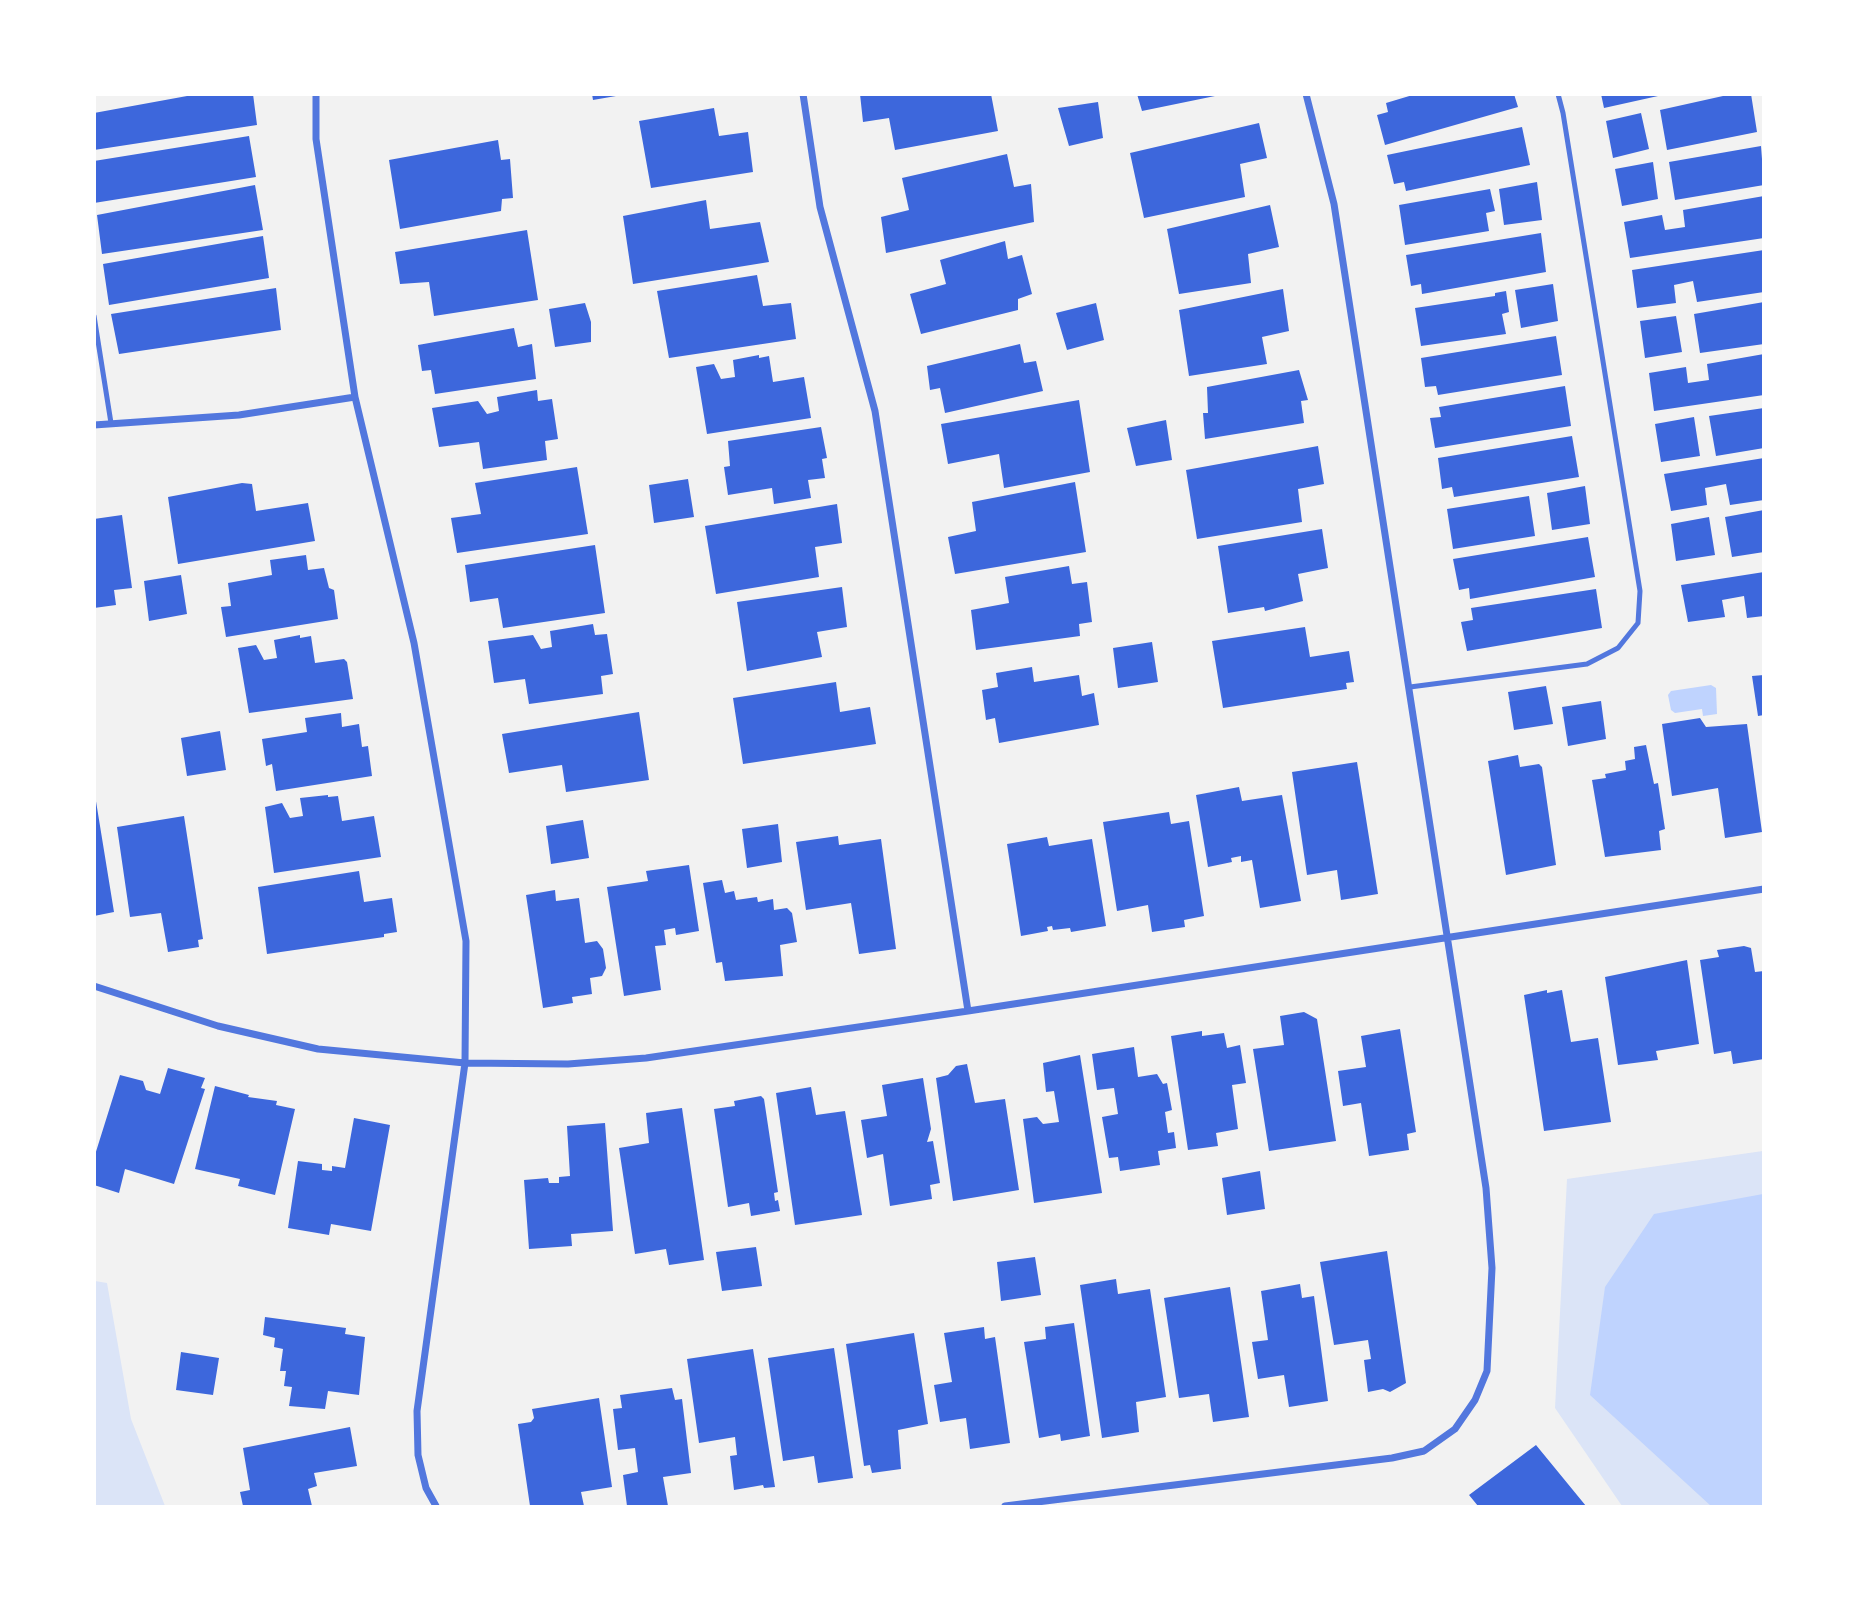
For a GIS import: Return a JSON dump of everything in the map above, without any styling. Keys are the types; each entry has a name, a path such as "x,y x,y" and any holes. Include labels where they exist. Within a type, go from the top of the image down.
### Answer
{"street":[{"path":"316,94 316,139 355,397 414,643 464,927 465,1063 417,1411 418,1455 426,1488 436,1507"},
{"path":"803,94 820,207 875,411 968,1011"},
{"path":"1004,1507 1392,1458 1424,1451 1455,1429 1475,1401 1486,1371 1492,1268 1486,1188 1334,204 1306,94"},
{"path":"94,425 239,415 355,397"},
{"path":"94,986 218,1026 318,1049 465,1063 568,1064 646,1058 968,1011 1763,889"}],"lane":[{"path":"1410,687 1587,664 1618,648 1638,623 1640,592 1558,94"},
{"path":"94,316 111,423"}],"shaded area":[{"path":"1763,1151 1763,1506 1622,1506 1555,1408 1567,1179"},
{"path":"95,1281 107,1283 131,1419 165,1506 95,1506"}],"water":[{"path":"1711,685 1716,688 1717,714 1703,716 1702,709 1675,713 1671,710 1668,695 1671,691"},
{"path":"1763,1194 1763,1506 1711,1506 1590,1395 1605,1287 1654,1214"}],"building":[{"path":"198,94 253,94 257,125 94,150 94,113"},
{"path":"592,94 616,94 616,96 593,100"},
{"path":"860,94 991,94 998,131 895,150 889,118 863,122"},
{"path":"1137,94 1214,94 1215,96 1142,111"},
{"path":"1416,94 1514,94 1518,107 1385,145 1377,115 1388,112 1386,103"},
{"path":"1601,94 1658,94 1658,96 1604,108"},
{"path":"1732,94 1751,94 1757,132 1667,150 1660,110"},
{"path":"1098,102 1103,138 1069,146 1058,108"},
{"path":"714,108 719,136 748,132 753,172 651,188 639,121"},
{"path":"1641,113 1649,149 1613,158 1606,121"},
{"path":"1259,123 1267,158 1240,164 1245,197 1144,218 1130,153"},
{"path":"1522,127 1530,165 1406,191 1404,182 1394,184 1387,155"},
{"path":"249,136 256,177 94,203 94,161"},
{"path":"498,140 501,160 510,159 513,198 502,199 501,211 400,229 389,160"},
{"path":"1761,146 1764,185 1675,200 1669,162"},
{"path":"1007,154 1014,187 1031,184 1034,222 886,253 881,217 909,210 902,178"},
{"path":"1653,162 1658,199 1622,206 1615,169"},
{"path":"1537,182 1542,220 1504,225 1499,189"},
{"path":"255,185 263,230 102,254 97,215"},
{"path":"1490,189 1495,211 1486,213 1489,231 1405,245 1399,205"},
{"path":"1764,196 1764,238 1630,258 1624,222 1662,215 1665,230 1685,227 1683,210"},
{"path":"706,200 710,229 760,222 769,262 633,284 623,216"},
{"path":"1270,205 1279,247 1248,254 1251,283 1179,294 1167,229"},
{"path":"527,230 538,300 434,316 429,282 400,284 395,252"},
{"path":"1541,233 1546,272 1422,294 1421,284 1411,286 1406,255"},
{"path":"263,236 269,278 109,305 103,264"},
{"path":"1005,241 1008,259 1022,255 1032,294 1018,299 1018,310 921,334 910,294 946,284 940,260"},
{"path":"1764,250 1764,292 1697,302 1693,281 1674,285 1676,303 1637,308 1632,270"},
{"path":"757,275 763,306 791,303 796,339 669,358 657,291"},
{"path":"1553,284 1558,321 1521,328 1515,290"},
{"path":"276,288 281,330 119,354 111,314"},
{"path":"1283,289 1289,331 1262,337 1267,364 1189,376 1179,310"},
{"path":"1506,291 1509,312 1502,314 1506,334 1421,346 1415,308 1495,296 1495,293"},
{"path":"1764,302 1764,344 1700,353 1694,314"},
{"path":"585,303 591,322 591,342 555,347 549,309"},
{"path":"1096,303 1104,340 1067,350 1056,313"},
{"path":"1676,316 1682,352 1645,358 1640,321"},
{"path":"514,328 518,347 532,344 536,379 435,394 431,370 422,371 418,345"},
{"path":"1556,336 1562,375 1438,395 1436,386 1425,387 1421,358"},
{"path":"1020,344 1024,363 1036,361 1043,391 945,413 940,388 930,390 927,366"},
{"path":"1764,354 1764,395 1654,411 1649,373 1686,367 1688,383 1709,380 1707,364"},
{"path":"759,355 759,358 769,356 773,382 804,377 811,418 707,434 696,367 714,364 721,379 735,377 733,360"},
{"path":"1299,370 1308,400 1301,401 1304,423 1205,439 1203,413 1208,413 1207,387"},
{"path":"1565,386 1571,426 1435,448 1430,418 1441,417 1439,407"},
{"path":"537,390 538,401 552,399 558,439 545,441 547,460 483,469 479,442 439,447 432,408 478,401 487,414 499,411 497,397"},
{"path":"1079,400 1090,472 1004,488 999,454 948,464 941,424"},
{"path":"1764,408 1764,448 1716,456 1709,416"},
{"path":"1694,417 1700,456 1661,462 1655,424"},
{"path":"1166,420 1172,460 1136,466 1127,428"},
{"path":"821,427 827,458 822,459 825,478 808,480 811,498 774,504 772,488 728,495 724,467 730,466 728,441"},
{"path":"1572,436 1579,477 1454,497 1452,487 1442,489 1438,458"},
{"path":"1318,446 1324,484 1298,489 1302,522 1197,539 1186,470"},
{"path":"1764,458 1764,500 1730,505 1726,484 1705,488 1707,505 1671,511 1664,474"},
{"path":"577,467 588,534 457,553 451,518 481,514 475,483"},
{"path":"688,479 694,517 654,523 649,485"},
{"path":"1075,482 1086,552 955,574 948,537 976,531 972,502"},
{"path":"242,483 252,484 256,511 308,503 315,541 178,564 168,497"},
{"path":"1585,486 1590,524 1552,530 1547,493"},
{"path":"1529,496 1535,536 1453,549 1447,509"},
{"path":"837,504 842,543 815,547 819,577 716,594 705,526"},
{"path":"1764,510 1764,552 1732,557 1725,517"},
{"path":"122,515 132,588 114,590 116,605 94,608 94,519"},
{"path":"1709,517 1715,555 1676,561 1671,524"},
{"path":"1322,529 1328,568 1298,574 1303,601 1265,611 1264,607 1228,613 1218,546"},
{"path":"1588,537 1595,577 1470,599 1469,588 1459,590 1453,559"},
{"path":"595,545 605,613 503,628 498,598 470,602 465,565"},
{"path":"306,555 308,570 324,568 329,588 334,590 338,619 226,637 221,607 231,606 228,583 272,575 270,560"},
{"path":"1069,566 1072,584 1087,582 1092,622 1079,624 1080,636 976,650 971,610 1009,603 1005,577"},
{"path":"1764,572 1764,616 1747,618 1744,596 1722,600 1725,617 1688,622 1681,585"},
{"path":"181,575 187,614 149,621 144,581"},
{"path":"842,587 847,627 817,632 822,657 747,671 737,602"},
{"path":"1596,589 1602,628 1467,651 1461,622 1473,620 1471,608"},
{"path":"593,624 595,635 607,634 613,674 601,676 603,694 529,704 525,679 494,683 488,641 533,635 541,649 552,647 550,631"},
{"path":"1305,627 1310,657 1349,651 1354,682 1346,683 1347,689 1223,708 1212,641"},
{"path":"300,635 300,638 311,636 315,663 344,659 347,662 353,699 249,713 238,648 256,645 264,660 277,658 274,640"},
{"path":"1152,642 1158,682 1118,688 1113,648"},
{"path":"1032,667 1034,682 1079,675 1082,696 1094,693 1099,725 999,743 995,718 986,720 982,690 998,687 996,673"},
{"path":"1764,675 1764,715 1758,716 1752,676"},
{"path":"836,682 840,712 870,707 876,744 743,764 733,698"},
{"path":"1546,686 1553,724 1514,730 1508,692"},
{"path":"1601,701 1606,739 1568,746 1562,707"},
{"path":"639,712 649,780 566,792 562,765 509,773 502,734"},
{"path":"341,713 342,727 359,724 362,747 368,746 372,776 276,791 272,764 266,766 262,739 307,732 305,718"},
{"path":"1700,718 1706,727 1747,724 1762,832 1725,838 1718,788 1672,796 1662,724"},
{"path":"220,731 226,770 187,776 181,738"},
{"path":"1646,745 1654,784 1658,783 1665,829 1659,831 1661,850 1605,857 1592,780 1626,770 1625,761 1635,759 1634,747"},
{"path":"1518,755 1520,767 1539,764 1542,767 1556,865 1506,875 1488,761"},
{"path":"1357,762 1378,894 1341,900 1337,870 1307,875 1292,772"},
{"path":"1239,787 1242,801 1282,795 1301,901 1260,908 1252,860 1241,862 1241,856 1231,858 1232,862 1208,867 1196,795"},
{"path":"94,789 114,912 94,916"},
{"path":"338,796 342,821 374,816 381,857 274,873 265,807 282,803 290,818 303,816 300,798"},
{"path":"1169,812 1171,824 1189,821 1204,916 1184,920 1185,927 1152,932 1148,905 1117,911 1103,822"},
{"path":"184,816 203,939 198,940 199,947 168,952 161,913 130,917 117,827"},
{"path":"583,820 589,858 551,864 546,826"},
{"path":"778,824 782,862 747,868 742,829"},
{"path":"838,836 839,845 881,839 896,949 859,954 851,903 806,910 796,842"},
{"path":"1047,837 1049,846 1092,839 1106,926 1071,932 1070,928 1053,930 1052,926 1047,927 1048,931 1021,936 1007,844"},
{"path":"689,865 699,931 676,935 675,928 664,930 666,945 655,946 661,990 624,996 607,887 648,881 646,871"},
{"path":"359,871 364,902 392,898 397,932 384,934 384,937 267,954 258,887"},
{"path":"722,880 725,893 734,891 736,900 757,897 758,902 773,899 774,910 787,908 792,913 797,942 780,945 783,976 725,981 722,962 716,963 703,883"},
{"path":"555,890 556,901 579,898 585,943 597,941 603,949 606,968 602,976 590,978 592,994 572,997 573,1003 543,1008 526,895"},
{"path":"1744,946 1751,948 1755,972 1764,971 1764,1059 1733,1064 1731,1051 1714,1054 1700,960 1719,957 1717,950"},
{"path":"1687,960 1699,1044 1656,1051 1658,1060 1618,1065 1605,977"},
{"path":"1547,990 1547,993 1562,990 1571,1042 1598,1038 1611,1122 1544,1131 1524,995"},
{"path":"1304,1012 1317,1019 1336,1141 1269,1151 1253,1049 1284,1045 1280,1016"},
{"path":"1400,1029 1416,1132 1407,1134 1409,1150 1369,1156 1361,1103 1343,1106 1338,1071 1366,1067 1361,1036"},
{"path":"1202,1031 1202,1036 1224,1033 1227,1048 1240,1045 1246,1083 1232,1085 1238,1129 1216,1133 1218,1146 1188,1150 1171,1036"},
{"path":"1134,1047 1138,1077 1157,1074 1163,1084 1167,1083 1172,1110 1165,1112 1168,1133 1174,1132 1176,1148 1158,1151 1160,1165 1120,1171 1118,1157 1109,1158 1102,1117 1118,1114 1114,1088 1097,1090 1092,1054"},
{"path":"1080,1055 1102,1193 1034,1203 1023,1119 1037,1117 1043,1124 1059,1122 1054,1091 1046,1092 1043,1063"},
{"path":"967,1064 975,1103 1005,1099 1019,1190 953,1201 936,1078 948,1075 956,1066"},
{"path":"168,1068 205,1078 201,1088 205,1089 174,1184 125,1169 119,1193 94,1185 94,1158 120,1075 143,1081 146,1090 160,1094"},
{"path":"923,1078 931,1129 927,1142 933,1141 940,1183 930,1185 932,1199 890,1206 883,1154 867,1158 861,1120 887,1116 882,1085"},
{"path":"215,1086 249,1095 248,1097 277,1101 276,1105 295,1109 275,1195 238,1186 240,1179 195,1169"},
{"path":"811,1087 816,1115 845,1111 862,1215 795,1225 776,1093"},
{"path":"761,1096 764,1099 778,1192 774,1193 775,1201 778,1200 780,1211 751,1216 749,1203 728,1207 714,1109 735,1106 734,1101"},
{"path":"682,1108 704,1260 669,1265 666,1249 635,1254 619,1148 649,1143 646,1113"},
{"path":"354,1118 390,1125 371,1231 331,1224 329,1235 288,1228 298,1161 322,1164 322,1170 332,1171 332,1166 345,1168"},
{"path":"605,1123 613,1231 571,1234 572,1246 529,1249 524,1180 548,1178 549,1183 559,1183 559,1177 570,1176 567,1126"},
{"path":"1260,1171 1265,1209 1227,1215 1222,1178"},
{"path":"756,1247 762,1286 722,1291 716,1252"},
{"path":"1387,1251 1406,1383 1390,1392 1383,1389 1368,1392 1364,1360 1371,1359 1368,1340 1334,1345 1320,1262"},
{"path":"1035,1257 1041,1295 1001,1301 997,1262"},
{"path":"1116,1279 1118,1294 1150,1289 1166,1397 1136,1402 1139,1432 1102,1438 1080,1285"},
{"path":"1300,1284 1302,1298 1314,1296 1328,1401 1289,1407 1284,1375 1258,1379 1252,1342 1268,1340 1261,1291"},
{"path":"1230,1287 1249,1417 1213,1422 1209,1394 1179,1398 1164,1298"},
{"path":"265,1317 346,1328 345,1334 365,1337 359,1395 328,1391 325,1409 289,1406 292,1387 284,1386 286,1371 280,1371 283,1349 274,1347 275,1338 263,1335"},
{"path":"1074,1323 1090,1436 1061,1441 1060,1434 1039,1438 1024,1342 1046,1339 1045,1327"},
{"path":"984,1327 985,1339 995,1337 1010,1443 970,1449 966,1418 940,1422 934,1385 952,1382 944,1333"},
{"path":"914,1333 928,1424 898,1430 901,1469 872,1473 870,1465 864,1466 846,1344"},
{"path":"834,1348 853,1478 818,1483 814,1456 783,1461 768,1358"},
{"path":"753,1349 775,1487 764,1488 763,1485 734,1490 730,1456 737,1455 735,1437 699,1443 687,1359"},
{"path":"181,1352 219,1358 213,1395 176,1390"},
{"path":"672,1388 675,1400 682,1399 691,1473 663,1477 668,1506 627,1506 623,1475 638,1472 635,1448 618,1450 613,1409 622,1408 620,1395"},
{"path":"599,1398 612,1487 581,1492 584,1506 530,1506 518,1424 531,1422 534,1418 532,1409"},
{"path":"350,1427 357,1466 314,1473 317,1486 308,1489 312,1506 243,1506 240,1492 250,1490 243,1448"},
{"path":"1536,1445 1586,1506 1478,1506 1469,1495"}]}
